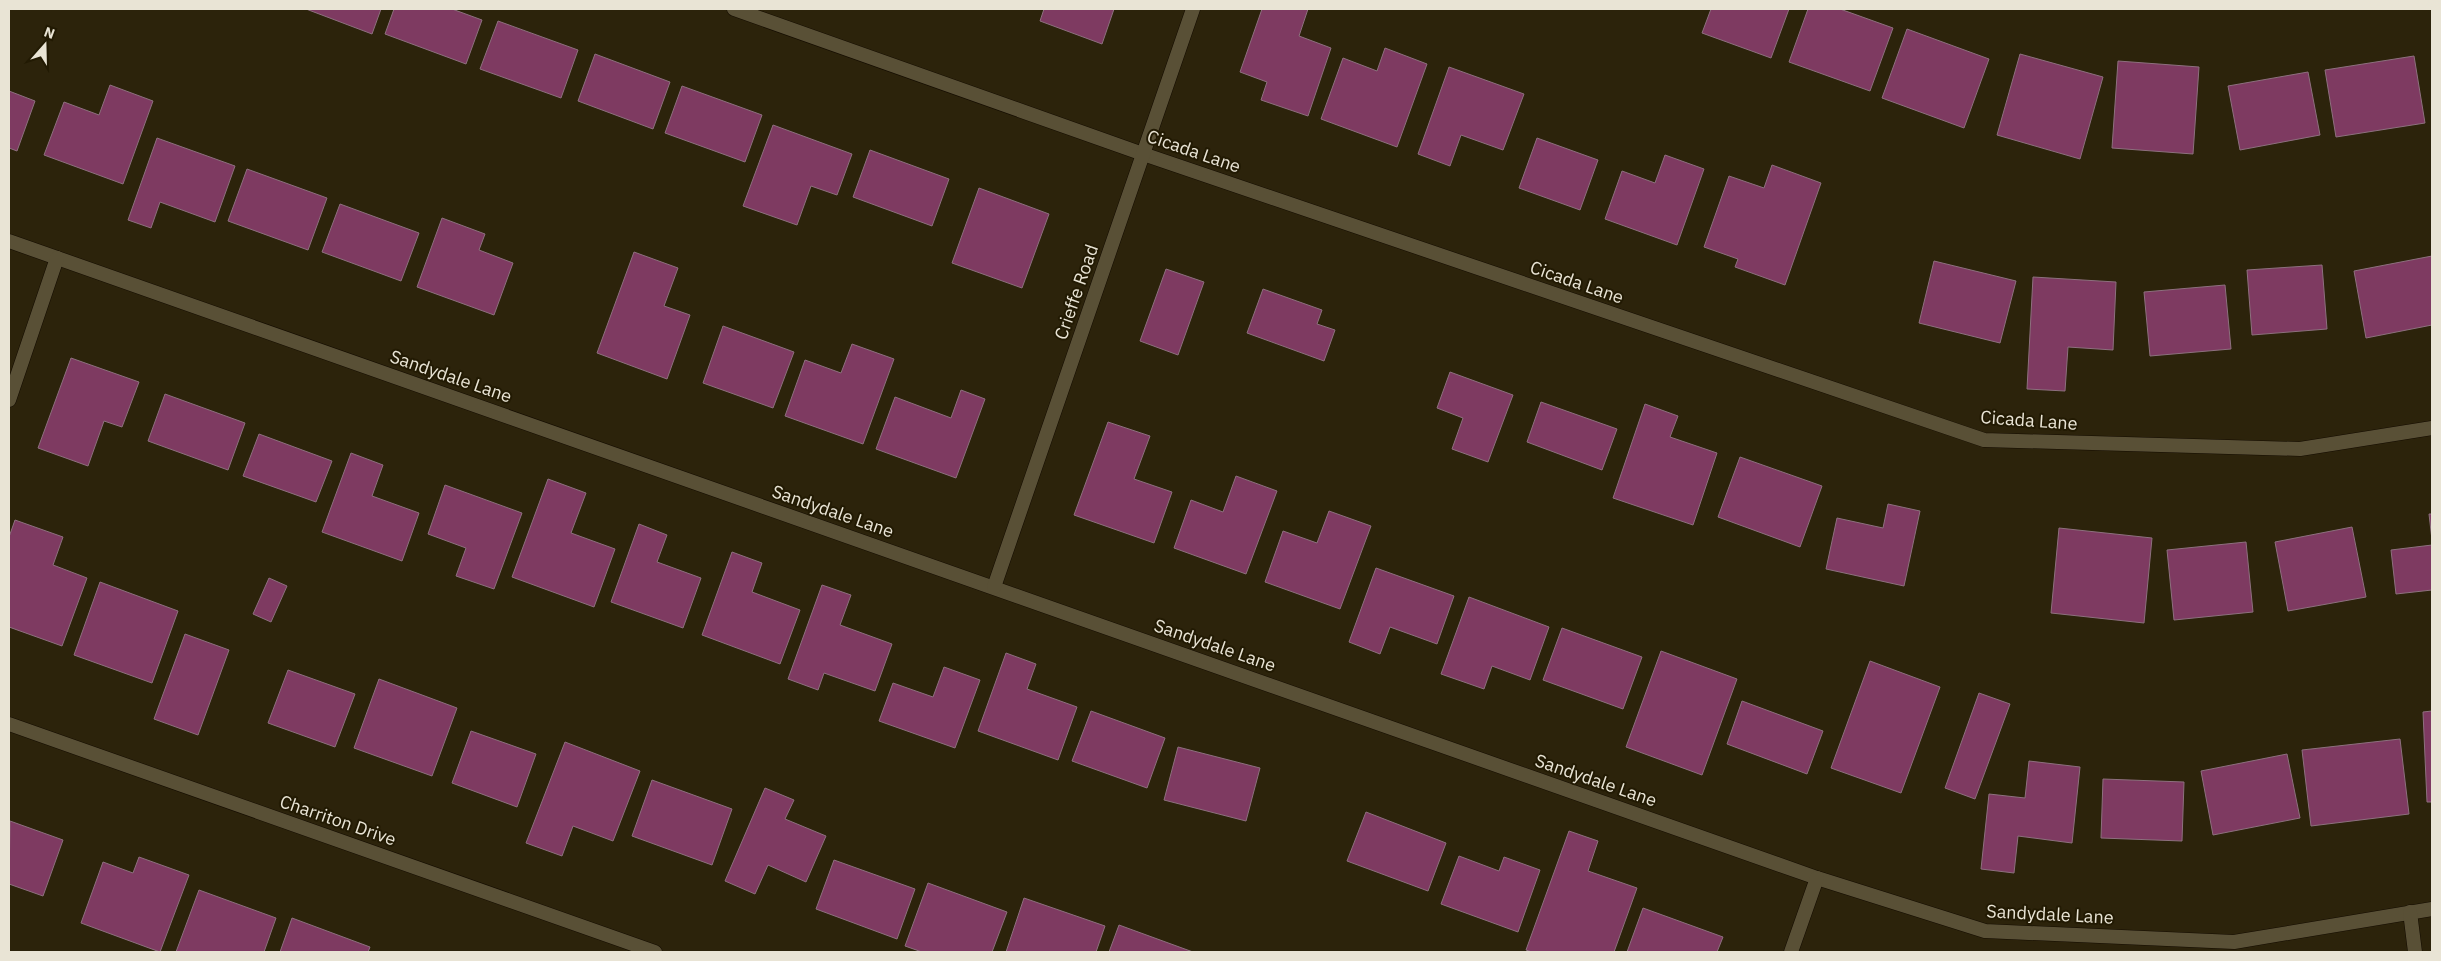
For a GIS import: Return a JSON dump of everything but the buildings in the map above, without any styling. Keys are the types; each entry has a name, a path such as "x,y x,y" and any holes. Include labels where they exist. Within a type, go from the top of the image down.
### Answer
{"street":[{"name":"Cicada Lane","path":"734,9 1143,154 1984,440 2300,449 2432,428"},
{"name":"Crieffe Road","path":"994,587 1193,9"},
{"name":"Sandydale Lane","path":"9,241 1817,878 1985,931 2234,942 2432,909"},
{"path":"9,400 57,258"},
{"name":"Charriton Drive","path":"9,724 655,952"},
{"path":"1791,952 1817,878"},
{"path":"2410,912 2415,952"}]}
